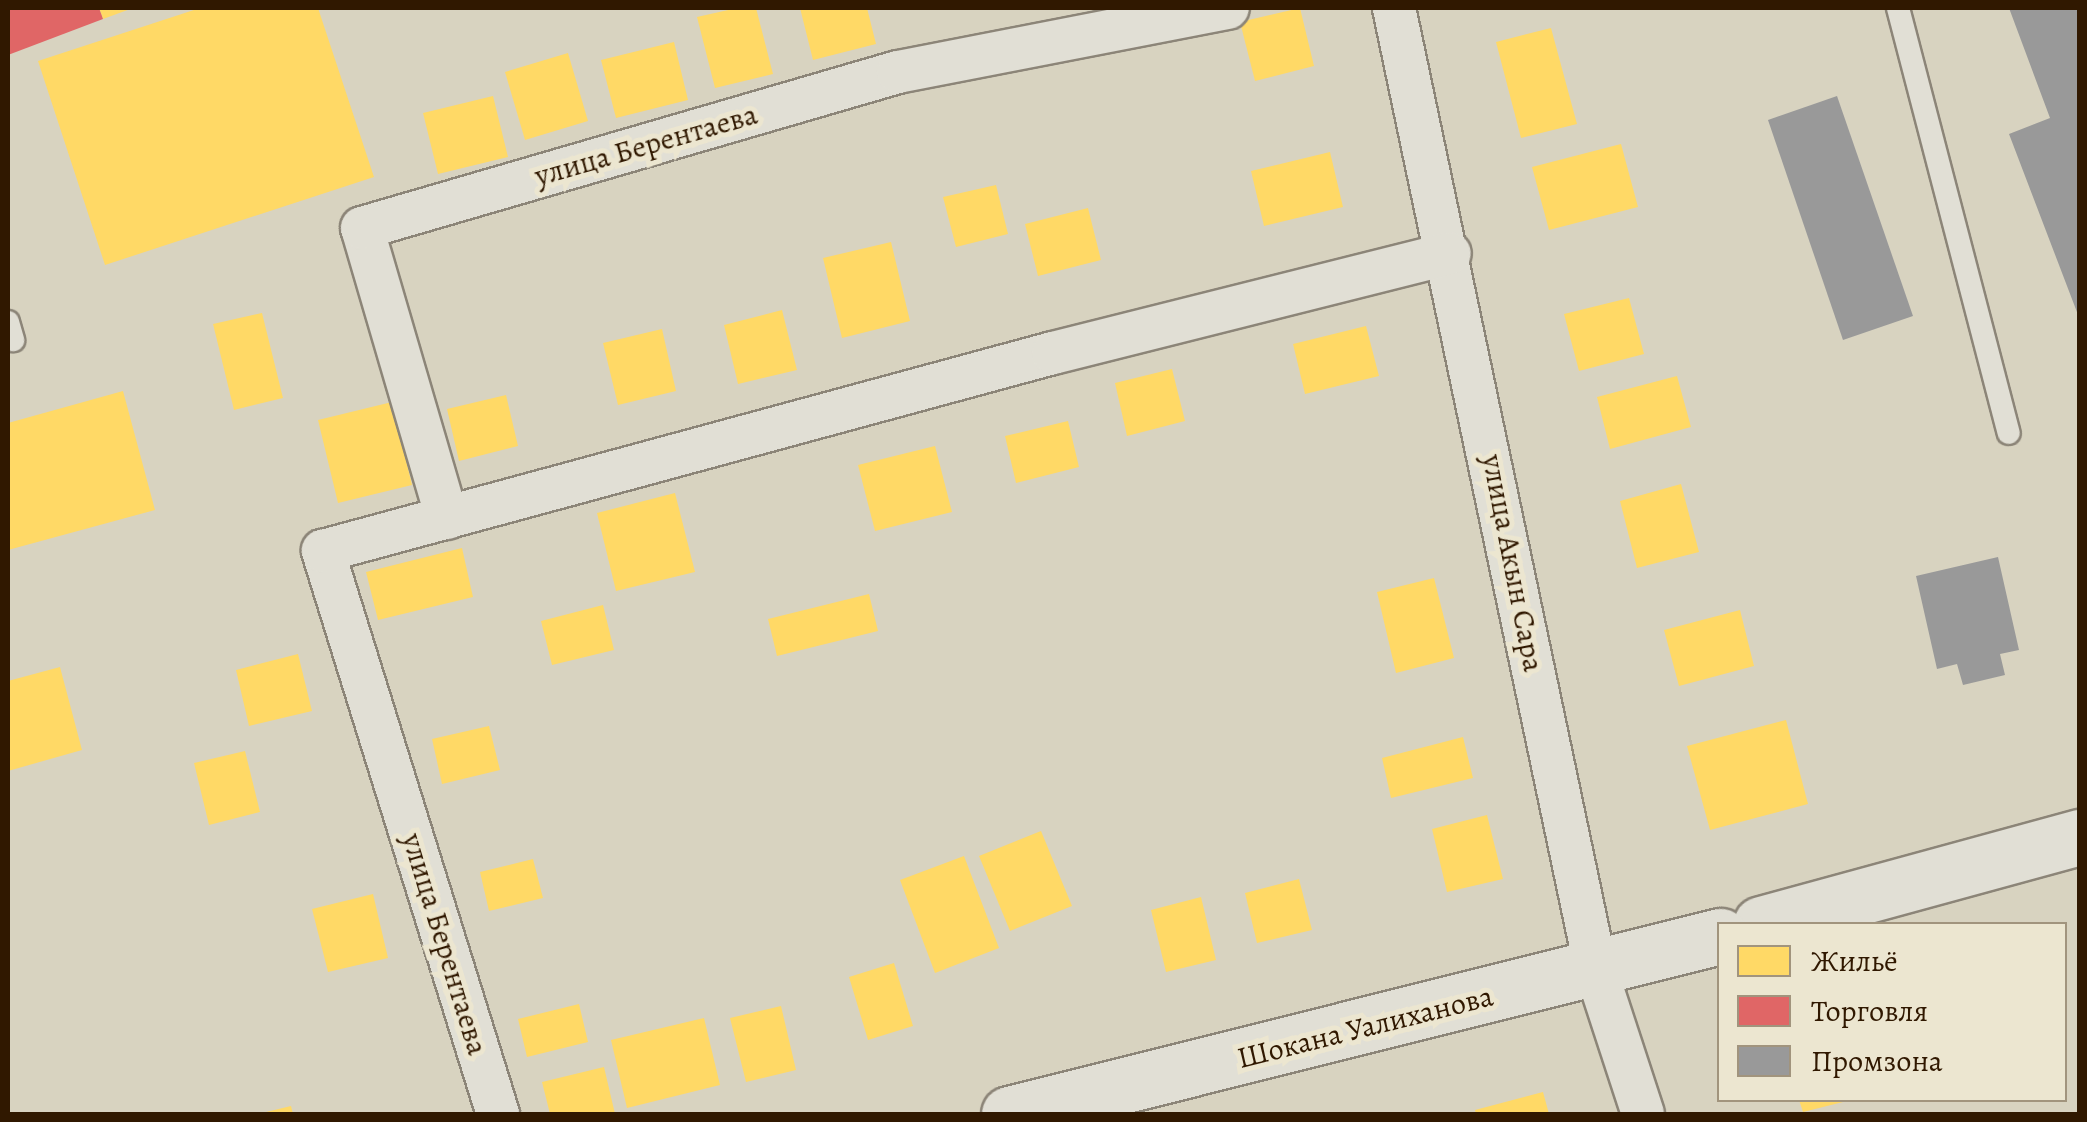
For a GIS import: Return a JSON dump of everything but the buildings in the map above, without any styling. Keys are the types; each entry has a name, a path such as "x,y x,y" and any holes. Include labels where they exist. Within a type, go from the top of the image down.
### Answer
{"street":[{"name":"улица Берентаева","path":"446,518 362,228 898,72 1228,8"},
{"name":"улица Акын Сара","path":"1394,8 1450,253 1596,970 1643,1114"},
{"name":"улица Берентаева","path":"498,1114 323,552 1053,353 1450,253"},
{"path":"1768,922 2080,837"},
{"name":"Шокана Уалиханова","path":"1009,1114 1717,937"}],"lane":[{"path":"1898,8 2009,433"}]}
